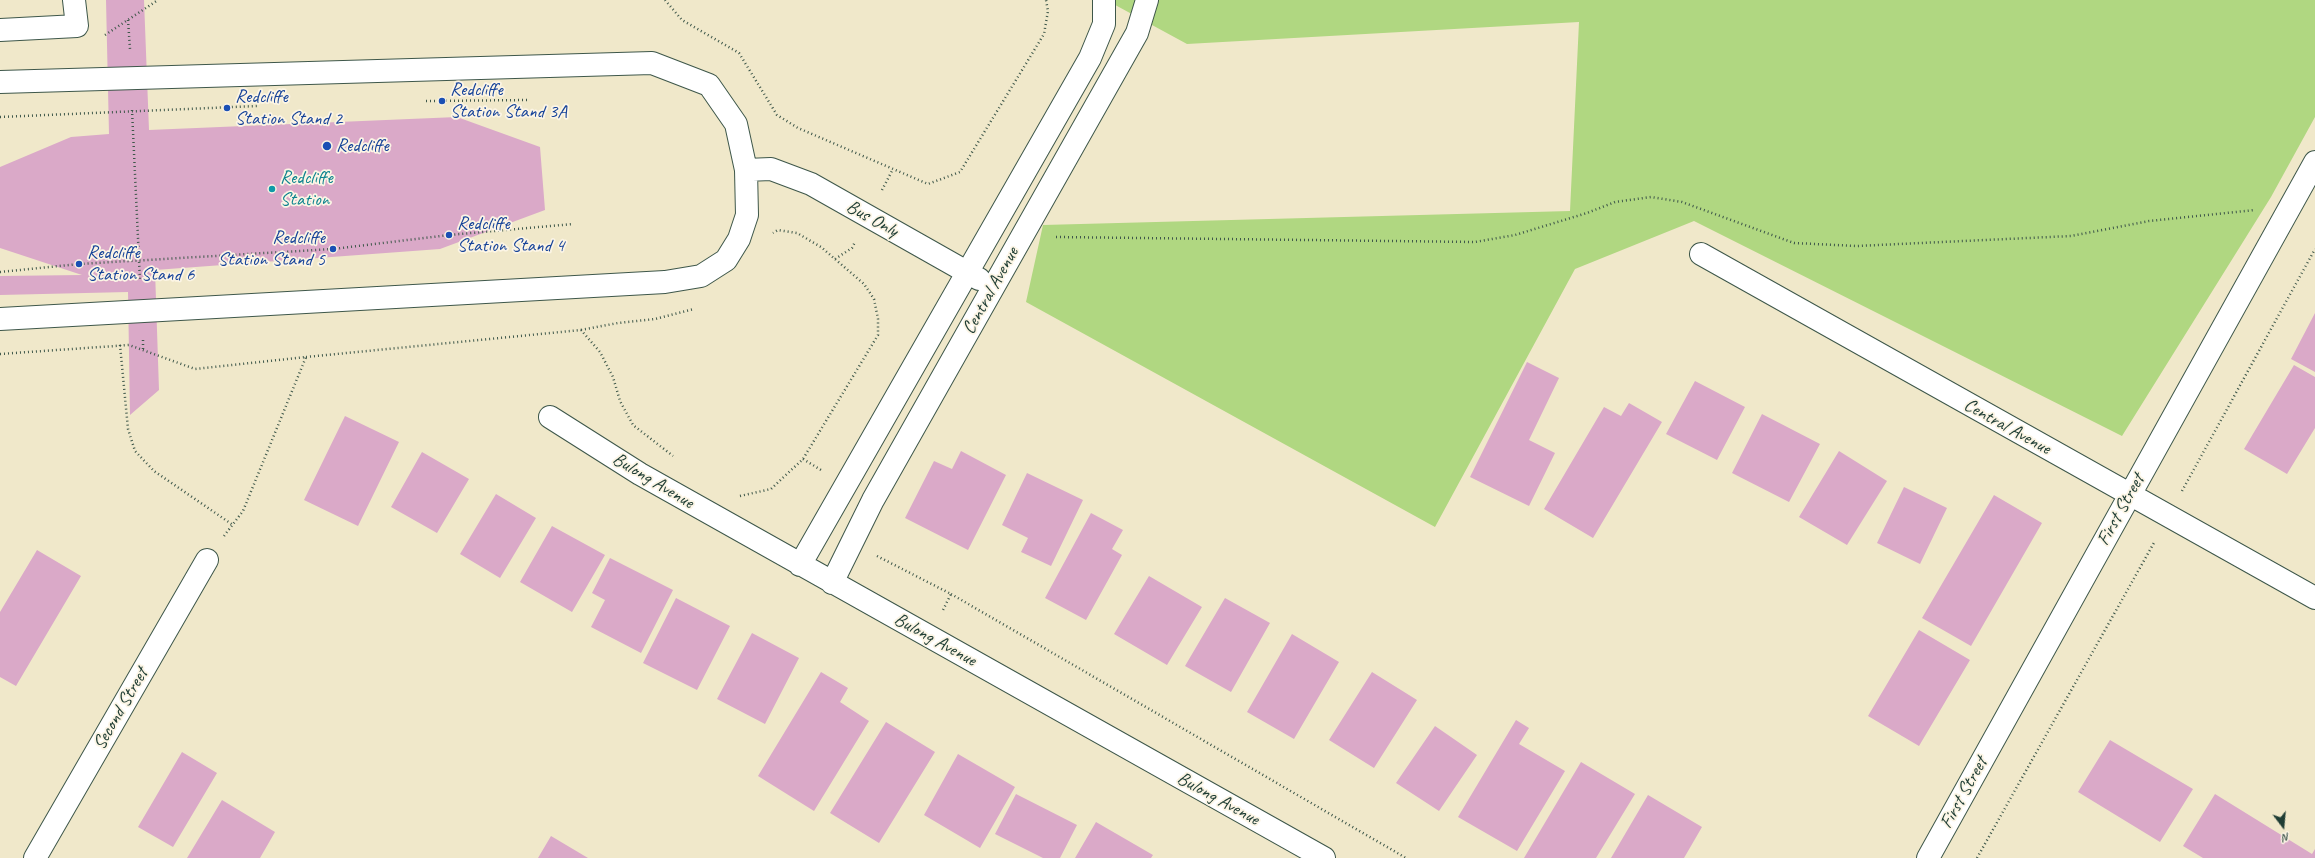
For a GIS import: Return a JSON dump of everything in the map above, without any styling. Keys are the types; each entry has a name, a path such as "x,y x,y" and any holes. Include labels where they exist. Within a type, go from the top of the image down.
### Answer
{"street":[{"path":"0,30 77,26 74,0"},
{"name":"Central Avenue","path":"800,565 1090,58 1104,24 1104,0"},
{"name":"Central Avenue","path":"832,583 873,500 1137,34 1147,0"},
{"path":"0,82 652,63 709,85 736,124 746,170 747,215 739,239 726,260 701,276 665,282 0,319"},
{"name":"First Street","path":"1928,858 2315,162"},
{"name":"Bus Only","path":"746,170 771,169 811,184 993,287"},
{"name":"Central Avenue","path":"1700,254 2315,598"},
{"name":"Bulong Avenue","path":"550,417 640,474 1324,858"},
{"name":"Second Street","path":"35,858 206,560"}],"path":[{"path":"102,37 158,0"},
{"path":"665,0 682,20 739,53 777,115 798,128 928,184 960,172 1044,34 1048,11 1046,0"},
{"path":"131,78 140,260"},
{"path":"420,101 530,100"},
{"path":"0,117 259,106"},
{"path":"0,272 140,260 333,249 449,235 573,224"},
{"path":"738,497 771,489 803,459 878,335 878,318 874,299 864,284 821,247 797,233 778,230 767,236"},
{"path":"1976,858 2315,250"},
{"path":"0,354 129,345 195,369 581,330 618,323 655,319 695,309"},
{"path":"581,330 600,352 613,377 620,401 633,425 675,458"},
{"path":"120,345 128,429 135,451 154,471 233,524"},
{"path":"206,560 242,511 306,357"},
{"path":"803,459 846,486"},
{"path":"878,549 877,556 951,594 1406,858"},
{"path":"929,636 951,594"}],"green space":[{"path":"1106,0 2315,0 2315,117 2271,197 2122,436 1694,221 1575,269 1435,527 1026,302 1043,225 1570,211 1579,22 1187,44"}],"building":[{"name":"Redcliffe Station","path":"106,0 144,0 149,130 457,117 540,147 545,210 440,249 155,270 159,390 130,415 128,292 0,295 0,276 82,275 0,248 0,167 71,137 109,134"},
{"path":"2315,313 2315,372 2291,359"},
{"path":"1527,362 1559,378 1529,440 1555,453 1529,506 1470,477"},
{"path":"2294,365 2315,377 2315,428 2287,474 2244,449"},
{"path":"1695,381 1745,407 1717,460 1666,434"},
{"path":"1629,403 1662,422 1593,538 1544,509 1604,407 1621,416"},
{"path":"1762,414 1820,444 1789,502 1732,473"},
{"path":"345,416 399,442 358,526 304,500"},
{"path":"961,451 1006,475 968,550 905,518 934,461 952,469"},
{"path":"1839,451 1887,481 1847,545 1799,517"},
{"path":"422,452 469,479 437,533 391,507"},
{"path":"1027,473 1083,500 1051,566 1021,552 1028,538 1002,525"},
{"path":"1904,487 1947,508 1920,564 1877,543"},
{"path":"496,494 536,518 500,578 460,554"},
{"path":"1994,495 2042,523 1971,646 1922,618"},
{"path":"1091,513 1123,530 1112,549 1122,555 1086,620 1045,598"},
{"path":"552,526 605,555 572,612 520,582"},
{"path":"37,550 81,576 16,686 0,677 0,612"},
{"path":"610,558 673,590 641,653 591,627 605,600 592,593"},
{"path":"1149,576 1202,607 1167,665 1114,634"},
{"path":"676,598 730,626 697,690 643,663"},
{"path":"1225,598 1270,623 1231,692 1185,666"},
{"path":"1919,630 1970,660 1919,746 1868,716"},
{"path":"752,633 799,658 765,724 717,699"},
{"path":"1292,634 1339,662 1294,739 1247,712"},
{"path":"821,672 848,688 840,702 869,721 814,811 758,776"},
{"path":"1372,672 1417,700 1374,768 1329,740"},
{"path":"1516,720 1529,728 1519,744 1565,771 1517,851 1458,817"},
{"path":"886,722 935,752 879,843 830,813"},
{"path":"1435,726 1477,755 1439,811 1396,783"},
{"path":"2110,740 2193,789 2160,842 2078,792"},
{"path":"182,752 217,773 173,847 138,827"},
{"path":"958,754 1015,787 980,848 924,815"},
{"path":"1581,762 1635,794 1596,858 1524,858"},
{"path":"1016,794 1077,825 1060,858 1043,858 995,834"},
{"path":"2215,794 2312,854 2315,849 2315,858 2203,858 2183,846"},
{"path":"1648,795 1702,827 1684,858 1611,858"},
{"path":"222,800 275,832 260,858 187,858"},
{"path":"1096,822 1153,855 1151,858 1075,858"},
{"path":"551,836 588,858 538,858"}],"place":[{"name":"Redcliffe Station Stand 3A","path":"442,101"},
{"name":"Redcliffe Station Stand 2","path":"227,108"},
{"name":"Redcliffe","path":"327,146"},
{"name":"Redcliffe Station","path":"272,189"},
{"name":"Redcliffe Station Stand 4","path":"449,235"},
{"name":"Redcliffe Station Stand 5","path":"333,249"},
{"name":"Redcliffe Station Stand 6","path":"79,264"}]}
